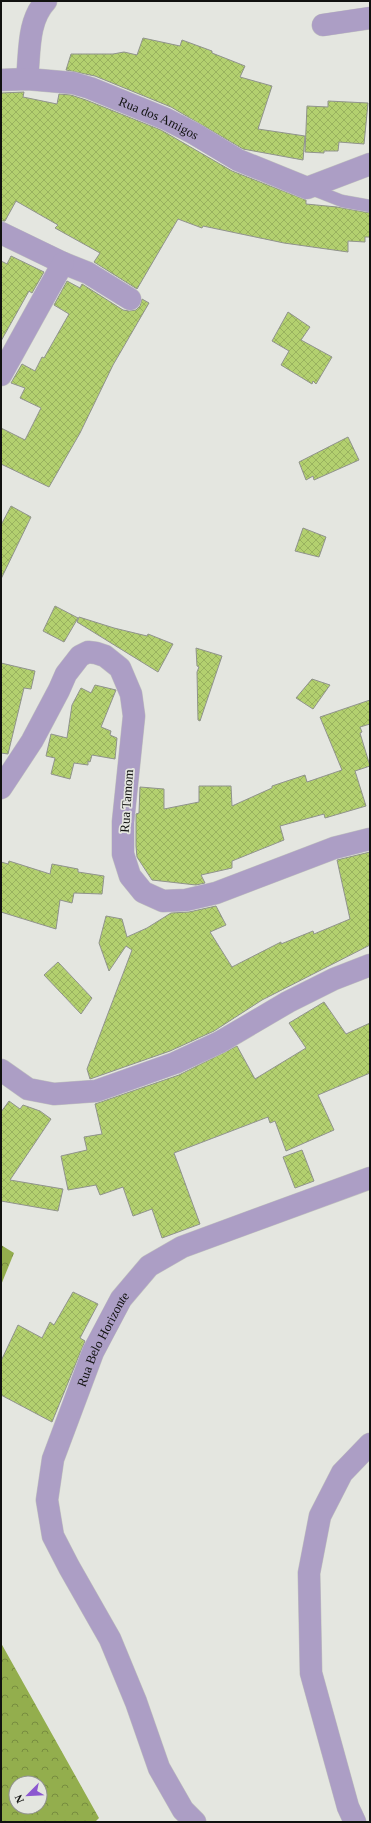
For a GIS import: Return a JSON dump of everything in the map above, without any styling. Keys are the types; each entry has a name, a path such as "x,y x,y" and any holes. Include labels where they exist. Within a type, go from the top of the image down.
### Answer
{"street":[{"path":"27,79 32,25 39,8 46,1"},
{"path":"323,25 370,18"},
{"name":"Rua dos Amigos","path":"1,80 27,79 73,83 90,88 166,119 238,160 308,188"},
{"path":"308,188 370,164"},
{"path":"1,233 63,263 88,273 130,299"},
{"path":"1,375 63,263"},
{"name":"Rua Tamom","path":"1,788 32,742 66,674 80,656 88,652 96,653 110,660 120,668 131,694 134,716 123,822 123,854 130,876 144,892 163,900 186,900 216,893 334,848 370,839"},
{"path":"1,1070 28,1089 54,1094 96,1091 175,1063 220,1042 294,999 334,979 370,965"},
{"name":"Rua Belo Horizonte","path":"195,1822 183,1810 159,1768 136,1702 110,1638 53,1536 47,1500 53,1459 93,1352 121,1300 149,1266 182,1247 370,1178"},
{"path":"355,1822 348,1807 311,1673 310,1573 320,1516 342,1473 370,1444"}],"lane":[{"path":"308,188 342,201 370,206"}],"green space":[{"path":"1,1245 14,1253 1,1285"},
{"path":"1,1643 99,1818 95,1822 1,1822"}],"building":[{"path":"143,38 180,46 182,40 212,51 212,53 245,66 240,77 272,86 258,129 305,136 303,160 243,149 171,107 95,76 66,70 71,54 113,54 124,52 137,55"},
{"path":"24,92 23,97 57,104 59,94 71,95 86,100 161,130 232,171 306,200 306,204 337,207 370,213 370,237 365,237 365,242 348,241 348,252 284,243 203,226 202,228 178,219 137,289 94,262 100,253 55,228 58,225 16,201 5,221 1,221 1,93"},
{"path":"328,101 368,103 364,144 339,142 338,151 324,151 324,153 305,152 307,106 328,107"},
{"path":"11,256 44,272 32,293 29,291 1,341 1,261 7,264"},
{"path":"67,281 80,288 82,284 123,310 136,310 140,306 142,299 149,303 113,365 80,433 49,487 1,464 1,428 25,440 41,408 20,398 25,388 11,383 22,364 35,371 69,314 54,305"},
{"path":"288,312 310,327 301,340 332,357 316,384 313,381 312,384 281,365 289,351 272,341"},
{"path":"348,437 359,460 314,480 313,476 306,480 299,462"},
{"path":"11,506 31,517 1,579 1,525"},
{"path":"303,528 326,537 319,557 295,551"},
{"path":"55,606 78,618 64,642 43,631"},
{"path":"79,617 114,628 147,636 148,634 173,644 158,672 77,622"},
{"path":"196,648 222,656 200,721 198,720 197,672 199,667 197,666"},
{"path":"1,663 35,671 31,689 24,688 8,754 1,753"},
{"path":"312,679 330,685 313,709 296,698"},
{"path":"95,685 116,690 101,727 111,731 110,735 117,738 115,759 92,755 90,762 88,761 88,765 74,763 70,779 51,774 55,758 46,756 51,734 67,738 72,705 81,688 91,693"},
{"path":"370,700 370,724 360,727 362,732 360,733 370,766 355,771 366,806 325,818 324,814 280,826 284,840 232,861 232,868 201,875 205,883 196,885 152,880 137,857 136,814 139,813 140,787 164,789 164,809 199,802 199,786 231,786 232,806 272,788 272,786 305,775 307,782 342,770 320,717"},
{"path":"370,852 370,945 262,1000 214,1031 170,1051 90,1079 87,1069 132,950 126,946 109,971 99,943 106,916 122,919 127,937 147,928 171,913 189,912 216,906 226,925 210,932 232,967 281,942 281,944 313,931 314,934 350,919 337,860"},
{"path":"9,861 50,874 52,864 78,869 78,872 104,876 102,894 74,893 72,903 60,900 56,929 1,912 1,862 8,864"},
{"path":"58,962 92,998 81,1014 44,975"},
{"path":"324,1002 346,1034 370,1023 370,1073 318,1095 334,1130 286,1151 275,1121 270,1123 268,1117 174,1153 200,1224 162,1238 152,1209 133,1216 123,1187 100,1195 96,1185 68,1190 61,1156 87,1150 84,1137 102,1134 95,1104 179,1075 237,1046 255,1079 306,1048 289,1023"},
{"path":"9,1101 20,1109 23,1105 40,1111 51,1119 10,1180 63,1189 58,1211 1,1201 1,1112"},
{"path":"302,1150 314,1181 295,1188 283,1157"},
{"path":"73,1292 98,1304 80,1338 85,1341 52,1422 1,1395 1,1361 18,1325 42,1338 50,1322 54,1325"}]}
